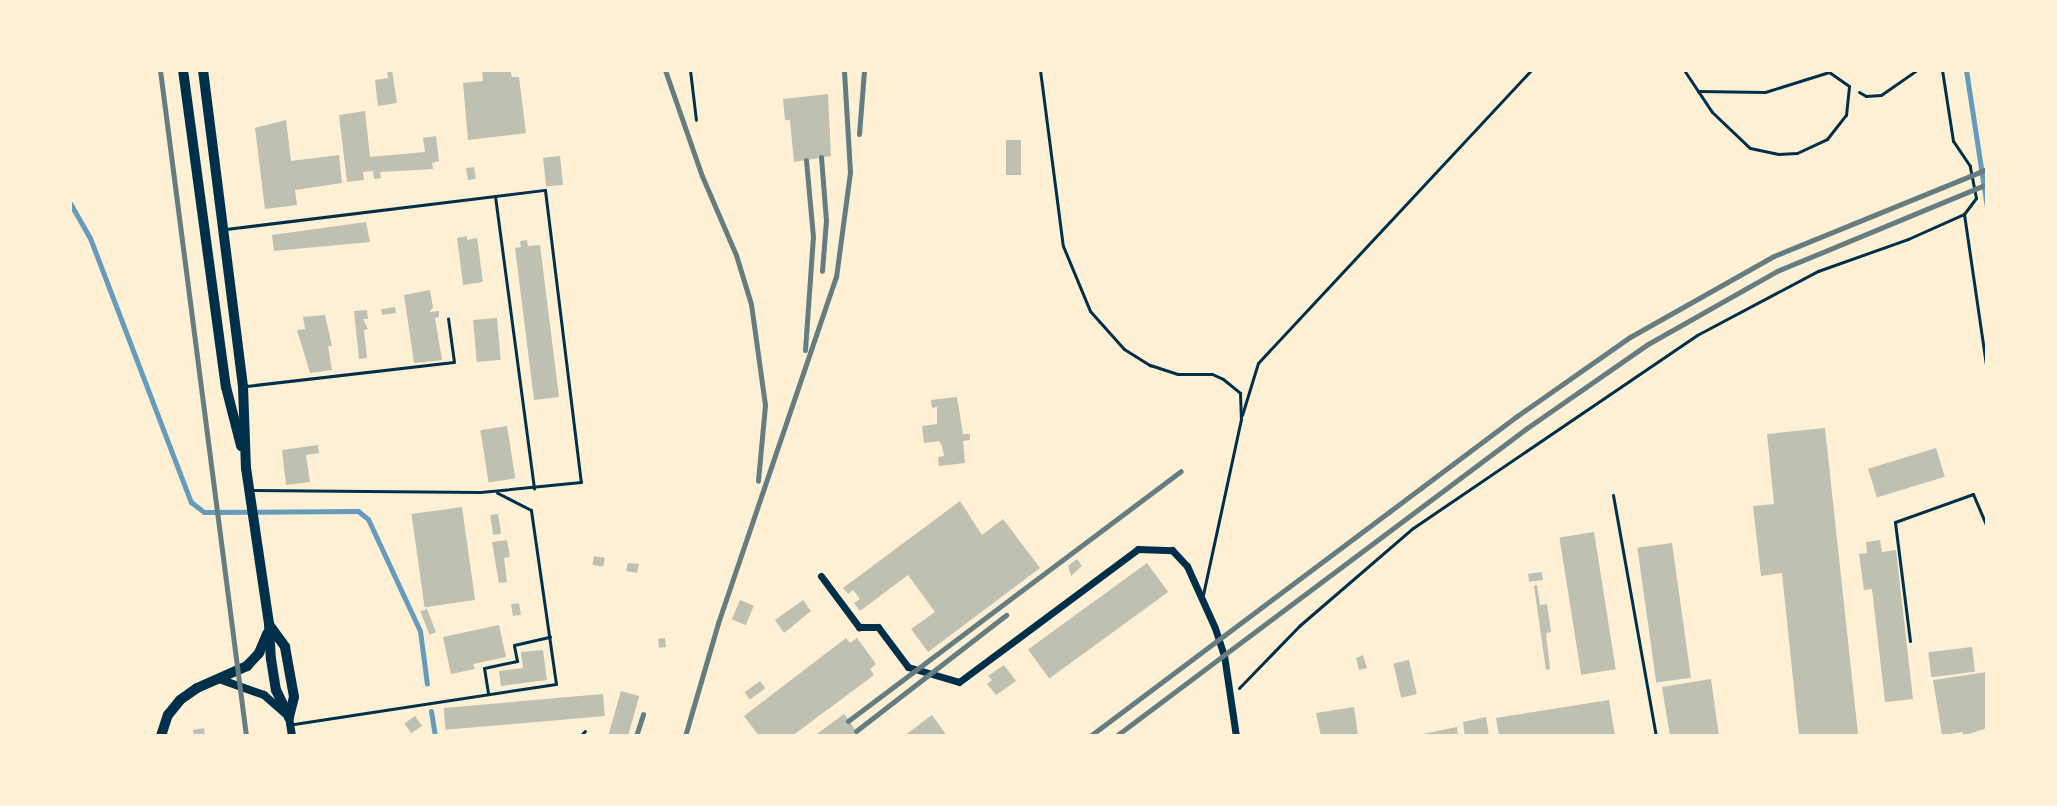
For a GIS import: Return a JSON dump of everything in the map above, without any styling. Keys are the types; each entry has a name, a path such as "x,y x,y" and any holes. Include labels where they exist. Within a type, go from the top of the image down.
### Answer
{"main road":[{"path":"183,70 226,387 246,468 276,690 289,721"},
{"path":"203,70 243,387 246,468"},
{"path":"161,736 168,715 180,700 254,660 269,624"},
{"path":"269,624 285,647 294,697 289,721"}],"street":[{"path":"821,576 859,627 878,627 908,667 959,682 1138,549 1172,550 1187,566 1224,655 1236,736"},
{"path":"219,679 259,692 289,721 292,736"}],"lane":[{"path":"690,70 696,120"},
{"path":"1040,70 1063,246 1090,311 1124,349 1150,365 1178,374 1212,374 1223,379 1240,393 1241,419"},
{"path":"1202,599 1241,419 1258,363 1531,70"},
{"path":"1684,70 1698,91 1712,112 1750,148 1778,154 1797,153 1827,139 1846,115 1849,86 1829,72 1765,92 1698,91"},
{"path":"222,229 545,190 581,482 494,492 250,495"},
{"path":"495,196 534,488"},
{"path":"243,387 454,362 448,318"},
{"path":"289,721 556,684 531,510 494,492"},
{"path":"1910,641 1895,522 1973,494 1987,527"},
{"path":"1613,495 1656,736"},
{"path":"488,693 484,668 517,661 514,645 550,637"},
{"path":"580,736 585,731"}],"path":[{"path":"1849,86 1866,96 1881,95 1917,70"},
{"path":"1230,697 1299,626 1413,528 1697,335 1818,271 1908,239 1964,214 1976,198 1970,166 1953,141 1942,70"},
{"path":"1964,214 1987,371"}],"building":[{"path":"387,70 392,70 397,103 378,106 375,80 388,78"},
{"path":"482,70 510,70 512,77 519,77 526,133 468,140 463,83 483,81"},
{"path":"828,94 831,156 794,162 790,120 785,120 783,99"},
{"path":"365,111 370,157 425,152 423,138 436,136 439,161 432,163 433,169 380,172 381,178 374,179 373,171 363,172 364,180 347,182 339,115"},
{"path":"286,120 291,161 339,155 342,183 295,190 297,205 265,209 255,128"},
{"path":"1006,140 1021,140 1021,175 1006,175"},
{"path":"560,156 563,185 546,187 543,158"},
{"path":"474,167 476,179 468,180 466,168"},
{"path":"366,222 370,242 274,251 272,235"},
{"path":"467,236 467,240 477,238 483,282 463,285 457,238"},
{"path":"527,240 528,246 540,245 559,397 534,400 515,248 521,247 520,241"},
{"path":"430,290 433,308 429,312 439,311 439,317 435,318 442,360 414,363 404,295"},
{"path":"395,307 396,313 382,315 381,309"},
{"path":"367,310 368,319 363,319 368,329 364,330 367,358 359,359 354,311"},
{"path":"325,315 332,346 328,346 332,370 310,373 297,330 305,329 303,317"},
{"path":"497,318 501,360 477,362 473,320"},
{"path":"957,397 963,434 970,434 970,440 963,441 965,463 939,466 938,457 944,456 942,446 939,441 924,443 922,426 937,424 937,407 932,408 931,400"},
{"path":"507,426 515,478 489,483 480,430"},
{"path":"1825,428 1858,734 1799,736 1782,573 1761,576 1753,506 1774,504 1767,434"},
{"path":"318,445 319,453 306,455 310,482 286,485 282,450"},
{"path":"1936,448 1945,477 1877,497 1868,469"},
{"path":"960,501 982,535 1003,519 1040,568 928,652 911,629 935,612 908,575 860,611 854,603 860,599 853,590 848,594 843,588"},
{"path":"462,507 475,600 425,607 411,514"},
{"path":"498,514 501,534 493,535 490,515"},
{"path":"1594,532 1616,669 1581,675 1559,537"},
{"path":"507,540 510,557 504,558 507,582 499,583 492,542"},
{"path":"1880,540 1882,552 1896,550 1913,699 1885,702 1872,589 1864,590 1859,554 1867,553 1866,542"},
{"path":"1672,543 1691,678 1656,683 1637,548"},
{"path":"594,556 605,558 603,567 592,565"},
{"path":"1077,559 1082,566 1071,576 1068,566"},
{"path":"628,563 639,564 637,573 626,571"},
{"path":"1147,563 1168,592 1049,679 1028,649"},
{"path":"1542,572 1543,580 1529,582 1528,574"},
{"path":"1537,585 1540,605 1547,604 1551,632 1546,633 1550,669 1546,670 1534,586"},
{"path":"740,600 754,606 746,625 732,619"},
{"path":"803,600 811,611 784,633 775,620"},
{"path":"519,603 521,615 513,616 511,604"},
{"path":"427,609 436,632 429,635 420,612"},
{"path":"499,625 506,657 473,664 475,669 451,674 443,637"},
{"path":"665,638 666,647 659,648 658,639"},
{"path":"846,638 850,643 857,638 876,664 870,669 874,675 792,736 759,736 744,716"},
{"path":"1972,647 1975,672 1931,677 1928,652"},
{"path":"543,650 547,680 501,686 499,671 523,668 521,652"},
{"path":"1363,655 1367,668 1359,670 1356,658"},
{"path":"1409,660 1417,694 1401,698 1393,664"},
{"path":"1004,665 1016,681 996,695 987,684 992,680 988,676"},
{"path":"1987,672 1987,728 1963,736 1963,732 1942,735 1933,680"},
{"path":"1711,679 1719,736 1670,736 1662,687"},
{"path":"760,681 765,688 750,699 745,692"},
{"path":"621,691 639,696 628,736 608,736"},
{"path":"603,694 605,716 446,730 444,708"},
{"path":"1609,700 1615,736 1499,736 1496,718"},
{"path":"1354,707 1358,735 1321,736 1316,713"},
{"path":"844,714 860,736 814,736"},
{"path":"932,715 947,736 904,736"},
{"path":"415,716 422,726 411,733 404,723"},
{"path":"1486,717 1489,736 1465,736 1463,722"},
{"path":"1457,727 1458,736 1418,735"},
{"path":"204,728 205,736 194,736 193,730"}],"waterway":[{"path":"1966,70 1987,208"},
{"path":"70,203 90,238 191,502 204,512 358,511 368,519 420,631 427,684"},
{"path":"431,711 435,736"}],"railway":[{"path":"160,70 246,736"},
{"path":"665,70 702,176 736,255 751,304 765,405 758,481"},
{"path":"685,736 718,623 836,277 850,172 844,70"},
{"path":"859,134 864,70"},
{"path":"821,157 826,220 822,271"},
{"path":"805,350 813,237 806,160"},
{"path":"1090,736 1517,416 1630,337 1774,256 1987,169"},
{"path":"1116,736 1527,428 1648,344 1777,271 1987,184"},
{"path":"848,721 1181,471"},
{"path":"856,731 1006,615"},
{"path":"636,736 643,714"}]}
